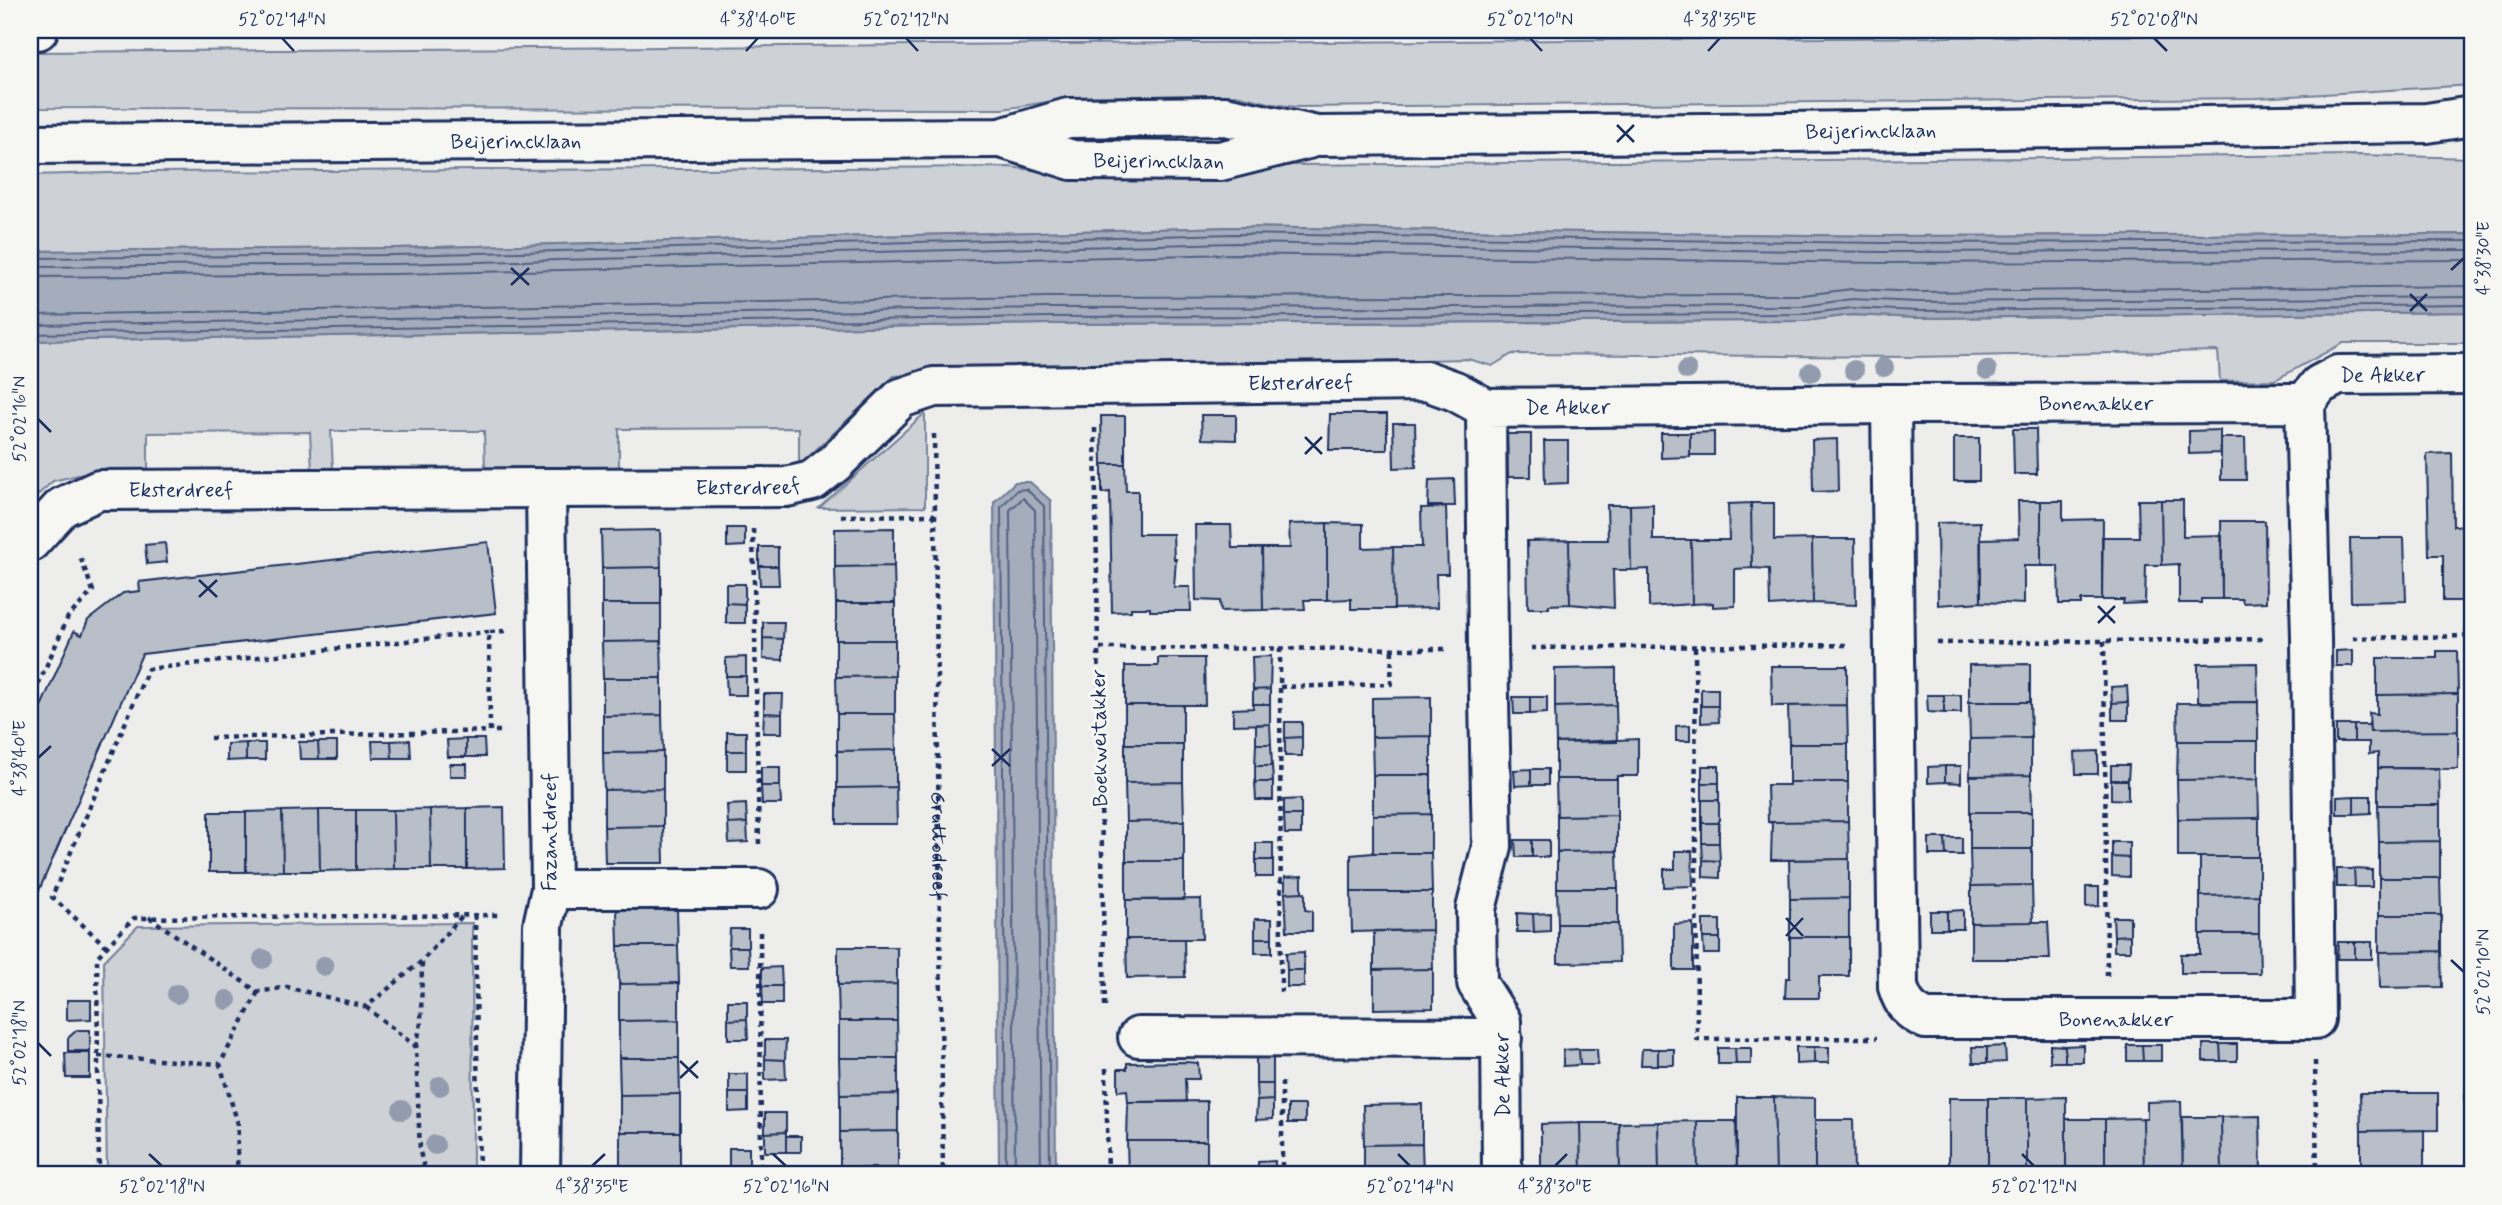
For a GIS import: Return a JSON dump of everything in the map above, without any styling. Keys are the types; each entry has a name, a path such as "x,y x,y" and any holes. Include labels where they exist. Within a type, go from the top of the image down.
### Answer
{"street":[{"path":"30,30 38,30"},
{"name":"Beijerincklaan","path":"30,144 1002,138 1072,160 1220,161 1317,136 1708,134 2427,123 2472,116"},
{"name":"Beijerincklaan","path":"2427,123 2472,130"},
{"name":"De Akker","path":"2305,403 2319,385 2338,375 2472,374"},
{"name":"Eksterdreef","path":"30,542 62,507 99,490 769,487 812,481 836,462 901,398 934,387 1427,381 1455,391 1486,408"},
{"name":"Bonenakker","path":"1891,404 2305,403 2311,639 2315,1018 1926,1020 1915,1014"},
{"path":"1891,404 1898,988 1903,1003 1915,1014"},
{"name":"De Akker","path":"1502,1175 1501,1021 1477,983 1476,909 1492,846 1486,408 1891,404"},
{"name":"Fazantdreef","path":"540,1175 543,925 548,902 546,488"},
{"path":"548,902 759,888"},
{"path":"1122,1046 1281,1038 1502,1038"}],"path":[{"path":"1095,385 1098,649"},
{"name":"Gruttodreef","path":"934,387 943,1175"},
{"path":"769,487 816,516 935,515"},
{"path":"761,1175 759,888 769,487"},
{"path":"30,703 68,617 93,591 62,507"},
{"path":"107,947 52,897 148,669 489,632"},
{"path":"1488,649 2472,636"},
{"path":"2104,641 2108,1018"},
{"path":"1695,647 1697,1039 1884,1037 1915,1014"},
{"path":"1280,648 1282,1175"},
{"name":"Boekweitakker","path":"1105,1015 1098,649 1488,649"},
{"path":"1280,687 1391,684 1392,649"},
{"path":"211,737 490,731"},
{"path":"99,1175 97,957 134,918 475,915 548,902"},
{"path":"366,1007 422,961 462,915"},
{"path":"475,915 479,1175"},
{"path":"149,917 258,992 287,987 366,1007 416,1047"},
{"path":"422,961 421,1023 416,1047 420,1152 424,1174"},
{"path":"237,1175 237,1124 220,1064 258,992"},
{"path":"1108,1175 1122,1046"},
{"path":"98,1056 220,1064"},
{"path":"2316,1101 2317,1175"}],"shaded area":[{"path":"2472,33 2472,85 2257,98 1295,107 1236,95 1077,97 1003,109 30,108 30,52"},
{"path":"2360,155 2472,158 2472,234 1881,236 1234,227 396,248 30,251 30,175 1010,167 1083,177 1235,175 1291,165"},
{"path":"2472,312 2472,343 2343,343 2275,380 2220,381 2218,351 1914,357 1512,354 1492,366 1468,359 1040,368 894,376 802,463 799,463 799,428 619,429 619,468 485,470 484,431 331,431 333,469 312,470 310,432 148,433 148,472 87,473 53,481 30,502 30,341 1047,324 1805,321 1852,315 1918,318"},
{"path":"925,413 925,507 819,508"},
{"path":"472,923 473,1175 107,1175 104,961 138,926"}],"water":[{"path":"1234,227 1881,236 2472,234 2472,312 1918,318 1852,315 1805,321 1047,324 30,341 30,251 396,248"},
{"path":"1015,482 1030,482 1051,501 1056,1175 999,1175 994,502"}],"building":[{"path":"1330,414 1387,414 1387,450 1329,450"},
{"path":"1201,415 1236,415 1236,440 1202,439"},
{"path":"1101,416 1125,416 1125,464 1102,464"},
{"path":"1393,423 1415,423 1416,467 1394,468"},
{"path":"2013,429 2036,429 2037,474 2014,474"},
{"path":"2220,430 2220,453 2189,454 2189,431"},
{"path":"1714,432 1714,455 1690,455 1690,433"},
{"path":"1661,433 1690,433 1690,457 1661,458"},
{"path":"1507,434 1531,434 1531,477 1508,477"},
{"path":"1954,438 1979,438 1979,481 1954,481"},
{"path":"2221,438 2245,438 2246,480 2221,480"},
{"path":"1837,439 1838,491 1813,492 1812,440"},
{"path":"1544,441 1568,441 1568,483 1545,484"},
{"path":"2452,453 2453,526 2472,526 2470,601 2443,601 2443,555 2429,555 2427,454"},
{"path":"1102,464 1125,464 1126,491 1138,491 1138,534 1173,534 1176,559 1174,587 1190,587 1191,611 1131,608 1131,611 1112,612 1110,492 1102,493"},
{"path":"1454,479 1455,506 1428,506 1429,480"},
{"path":"2138,500 2161,500 2162,565 2146,565 2145,603 2123,604 2124,600 2102,600 2102,537 2139,537"},
{"path":"2161,500 2183,500 2183,536 2222,535 2222,599 2179,603 2179,564 2162,565"},
{"path":"2018,501 2041,501 2041,566 2024,566 2024,604 1981,602 1981,539 2019,538"},
{"path":"2041,501 2063,501 2063,520 2103,519 2102,600 2059,604 2058,566 2041,566"},
{"path":"1751,503 1752,568 1735,569 1735,606 1692,604 1691,540 1729,540 1728,504"},
{"path":"1751,503 1774,503 1774,540 1812,539 1813,603 1770,606 1769,569 1752,568"},
{"path":"1653,504 1653,540 1691,540 1692,604 1649,607 1649,569 1631,570 1630,505"},
{"path":"1607,505 1630,505 1631,570 1613,570 1614,608 1570,604 1569,540 1608,540"},
{"path":"1446,507 1448,574 1436,574 1437,608 1394,609 1393,547 1422,547 1421,508"},
{"path":"2221,521 2265,521 2266,602 2243,603 2242,599 2222,599"},
{"path":"1980,522 1981,602 1938,605 1937,523"},
{"path":"1327,523 1363,524 1363,548 1393,547 1394,609 1351,609 1351,599 1327,600"},
{"path":"1327,523 1327,600 1304,600 1305,609 1263,610 1262,548 1290,548 1289,524"},
{"path":"1195,525 1231,525 1232,548 1262,548 1263,610 1221,611 1220,601 1196,600"},
{"path":"727,528 745,528 745,546 727,547"},
{"path":"894,528 894,566 835,567 835,529"},
{"path":"660,530 661,567 602,568 601,531"},
{"path":"2350,538 2404,538 2406,601 2351,602"},
{"path":"1812,539 1855,539 1856,605 1813,603"},
{"path":"1569,540 1570,604 1528,608 1527,541"},
{"path":"488,542 496,613 142,654 30,911 30,732 74,631 82,635 88,620 123,593 140,591 139,582"},
{"path":"165,543 167,562 147,564 145,545"},
{"path":"759,547 778,547 778,566 759,566"},
{"path":"759,566 778,566 779,585 760,585"},
{"path":"894,566 895,603 836,603 835,567"},
{"path":"661,567 661,604 602,604 602,568"},
{"path":"726,584 745,584 745,604 726,603"},
{"path":"726,603 745,604 745,623 726,623"},
{"path":"836,603 895,603 895,640 836,640"},
{"path":"602,604 661,604 661,641 602,642"},
{"path":"763,622 784,622 783,639 763,638"},
{"path":"763,638 783,639 783,660 763,659"},
{"path":"836,640 895,640 895,676 836,677"},
{"path":"661,641 662,678 603,678 602,642"},
{"path":"2353,650 2353,666 2336,666 2336,651"},
{"path":"2437,651 2457,651 2458,694 2377,695 2377,658 2437,658"},
{"path":"1271,656 1270,689 1253,690 1252,657"},
{"path":"746,657 746,676 726,676 726,658"},
{"path":"1158,658 1204,658 1205,705 1125,705 1125,666 1158,666"},
{"path":"2257,663 2258,702 2198,702 2198,664"},
{"path":"2030,664 2030,702 1969,702 1969,665"},
{"path":"1771,666 1847,666 1847,705 1772,706"},
{"path":"1616,668 1616,705 1555,707 1555,669"},
{"path":"726,676 746,676 746,695 727,695"},
{"path":"895,676 895,714 837,714 836,677"},
{"path":"603,678 662,678 662,715 603,716"},
{"path":"2127,686 2128,702 2112,703 2111,687"},
{"path":"1270,689 1270,704 1253,704 1253,690"},
{"path":"1701,689 1718,689 1718,706 1701,706"},
{"path":"764,694 783,694 782,714 764,713"},
{"path":"2458,694 2458,731 2370,732 2369,713 2377,714 2377,695"},
{"path":"1927,695 1944,695 1944,713 1928,712"},
{"path":"1944,695 1961,695 1961,713 1944,713"},
{"path":"1431,697 1431,736 1372,737 1372,698"},
{"path":"1513,697 1530,697 1530,714 1514,714"},
{"path":"1530,697 1547,697 1547,713 1530,714"},
{"path":"1969,702 2030,702 2031,738 1970,739"},
{"path":"2128,702 2128,720 2112,720 2112,703"},
{"path":"2258,702 2258,741 2178,741 2177,703"},
{"path":"1253,704 1270,704 1270,724 1233,725 1233,709 1253,708"},
{"path":"1125,705 1183,705 1183,744 1125,744"},
{"path":"1616,705 1617,742 1556,743 1555,707"},
{"path":"1847,705 1848,744 1789,744 1788,706"},
{"path":"1701,706 1718,706 1719,722 1701,723"},
{"path":"764,713 782,714 782,733 763,733"},
{"path":"837,714 895,714 896,750 837,751"},
{"path":"662,715 663,752 603,753 603,716"},
{"path":"1285,722 1302,722 1302,737 1285,738"},
{"path":"2369,722 2370,732 2458,731 2458,769 2378,768 2378,753 2369,754 2369,742 2354,742 2354,725 2369,725"},
{"path":"1270,724 1271,744 1256,744 1256,725"},
{"path":"1690,725 1690,741 1676,741 1676,726"},
{"path":"2336,725 2354,725 2354,742 2336,742"},
{"path":"727,732 746,732 746,751 727,751"},
{"path":"1431,736 1431,775 1373,775 1372,737"},
{"path":"1302,737 1302,756 1285,756 1285,738"},
{"path":"2031,738 2031,775 1970,776 1970,739"},
{"path":"466,739 484,739 485,757 466,757"},
{"path":"466,739 466,757 448,757 447,740"},
{"path":"1638,739 1638,776 1617,776 1617,779 1556,779 1556,743"},
{"path":"410,740 411,758 392,758 391,741"},
{"path":"372,741 391,741 392,758 373,758"},
{"path":"2178,741 2258,741 2258,779 2177,780"},
{"path":"299,742 318,742 319,759 300,759"},
{"path":"318,742 337,742 337,759 319,759"},
{"path":"246,743 265,743 265,760 246,760"},
{"path":"246,743 246,760 227,761 227,744"},
{"path":"1125,744 1183,744 1183,782 1125,783"},
{"path":"1256,744 1271,744 1272,766 1255,766"},
{"path":"1789,744 1848,744 1848,782 1789,782"},
{"path":"896,750 896,787 837,788 837,751"},
{"path":"727,751 746,751 746,770 727,770"},
{"path":"2098,751 2098,774 2076,774 2075,752"},
{"path":"663,752 663,789 604,790 603,753"},
{"path":"450,764 467,764 467,776 450,776"},
{"path":"2111,765 2129,765 2128,780 2111,780"},
{"path":"1255,766 1272,766 1273,782 1255,782"},
{"path":"1702,766 1719,766 1719,783 1702,783"},
{"path":"1945,766 1945,782 1928,783 1928,767"},
{"path":"1945,766 1961,766 1961,783 1945,782"},
{"path":"761,767 780,767 780,786 761,786"},
{"path":"2378,768 2439,768 2440,805 2378,805"},
{"path":"1531,769 1531,785 1515,786 1514,770"},
{"path":"1531,769 1548,769 1548,785 1531,785"},
{"path":"1373,775 1431,775 1431,814 1373,815"},
{"path":"2031,775 2032,812 1970,812 1970,776"},
{"path":"1556,779 1617,779 1617,815 1557,816"},
{"path":"2258,779 2259,818 2178,819 2177,780"},
{"path":"2111,780 2128,780 2128,800 2111,799"},
{"path":"1183,782 1184,821 1126,822 1125,783"},
{"path":"1255,782 1273,782 1273,800 1256,800"},
{"path":"1789,782 1848,782 1848,821 1768,822 1767,785 1789,785"},
{"path":"1702,783 1719,783 1719,800 1702,800"},
{"path":"761,786 780,786 781,804 762,804"},
{"path":"896,787 897,824 837,824 837,788"},
{"path":"663,789 663,826 604,827 604,790"},
{"path":"2354,796 2354,814 2337,814 2337,797"},
{"path":"2354,796 2371,796 2371,813 2354,814"},
{"path":"1301,799 1301,815 1284,815 1284,800"},
{"path":"1702,800 1719,800 1719,823 1702,823"},
{"path":"746,804 747,823 728,824 727,805"},
{"path":"2378,805 2440,805 2440,841 2379,842"},
{"path":"504,807 505,868 467,869 467,808"},
{"path":"467,808 467,869 431,869 430,809"},
{"path":"430,809 431,869 394,869 393,810"},
{"path":"319,810 320,871 283,871 282,811"},
{"path":"319,810 356,810 356,870 320,871"},
{"path":"356,810 393,810 394,869 356,870"},
{"path":"282,811 283,871 246,872 246,812"},
{"path":"209,812 246,812 246,872 209,872"},
{"path":"1970,812 2032,812 2032,849 1970,849"},
{"path":"1431,814 1431,853 1373,853 1373,815"},
{"path":"1284,815 1301,815 1301,834 1285,834"},
{"path":"1617,815 1617,851 1557,852 1557,816"},
{"path":"2259,818 2259,857 2178,857 2178,819"},
{"path":"1184,821 1184,861 1126,861 1126,822"},
{"path":"1848,821 1849,859 1771,860 1772,823 1768,822"},
{"path":"747,823 748,842 729,843 728,824"},
{"path":"1702,823 1719,823 1719,843 1702,843"},
{"path":"663,826 664,863 605,863 604,827"},
{"path":"1929,838 1945,838 1946,855 1929,855"},
{"path":"1945,838 1962,838 1962,855 1946,855"},
{"path":"1515,840 1532,840 1532,857 1516,857"},
{"path":"1532,840 1549,840 1549,857 1532,857"},
{"path":"2440,841 2440,878 2379,878 2379,842"},
{"path":"2112,842 2129,842 2129,858 2112,857"},
{"path":"1256,843 1273,843 1273,860 1256,860"},
{"path":"1702,843 1719,843 1720,861 1703,860"},
{"path":"1970,849 2032,849 2032,885 1971,886"},
{"path":"1617,851 1618,888 1557,888 1557,852"},
{"path":"1675,851 1692,851 1693,886 1664,887 1664,869 1675,869"},
{"path":"1431,853 1432,892 1351,892 1351,855"},
{"path":"2112,857 2129,858 2129,877 2112,876"},
{"path":"2200,857 2259,857 2259,895 2200,896"},
{"path":"1849,859 1849,898 1790,899 1789,860"},
{"path":"1256,860 1273,860 1273,877 1256,877"},
{"path":"1703,860 1720,861 1720,878 1703,877"},
{"path":"1126,861 1184,861 1184,900 1126,900"},
{"path":"2337,869 2354,869 2355,887 2337,887"},
{"path":"2354,869 2372,870 2372,887 2355,887"},
{"path":"1302,876 1302,892 1285,893 1285,877"},
{"path":"2379,878 2440,878 2441,915 2379,915"},
{"path":"2032,885 2033,922 1971,923 1971,886"},
{"path":"2086,887 2099,887 2099,906 2086,907"},
{"path":"1557,888 1618,888 1618,924 1558,924"},
{"path":"1351,892 1432,892 1432,930 1352,932"},
{"path":"1285,893 1305,893 1305,910 1312,911 1312,931 1287,931"},
{"path":"2259,895 2259,934 2200,934 2200,896"},
{"path":"1849,898 1849,937 1790,937 1790,899"},
{"path":"1201,899 1202,939 1126,939 1126,900"},
{"path":"677,909 678,946 618,946 617,910"},
{"path":"1963,910 1963,929 1947,929 1947,911"},
{"path":"1930,911 1947,911 1947,929 1930,929"},
{"path":"1517,913 1533,914 1534,932 1517,932"},
{"path":"1550,913 1550,931 1534,932 1533,914"},
{"path":"2379,915 2441,915 2441,951 2379,952"},
{"path":"2113,917 2130,917 2130,935 2114,936"},
{"path":"1255,919 1272,919 1272,938 1255,938"},
{"path":"1703,920 1720,920 1720,938 1703,938"},
{"path":"2048,922 2050,959 1971,959 1971,923"},
{"path":"1693,923 1693,970 1674,970 1674,924"},
{"path":"1558,924 1618,924 1619,962 1558,963"},
{"path":"730,929 748,929 748,947 729,947"},
{"path":"1432,930 1433,969 1374,970 1374,931"},
{"path":"2200,934 2259,934 2260,973 2181,973 2181,954 2200,954"},
{"path":"2130,935 2130,951 2114,951 2114,936"},
{"path":"1790,937 1849,937 1849,976 1819,976 1819,998 1785,998 1786,978 1790,978"},
{"path":"1255,938 1272,938 1272,953 1255,953"},
{"path":"1703,938 1720,938 1720,954 1704,954"},
{"path":"1126,939 1184,939 1185,977 1127,978"},
{"path":"2338,942 2355,942 2355,959 2337,959"},
{"path":"2355,942 2372,942 2372,959 2355,959"},
{"path":"618,946 678,946 679,983 619,984"},
{"path":"729,947 748,947 749,966 730,966"},
{"path":"838,947 897,947 897,984 838,985"},
{"path":"2441,951 2442,987 2380,988 2379,952"},
{"path":"1304,952 1304,970 1287,970 1286,953"},
{"path":"781,967 782,986 762,986 762,968"},
{"path":"1433,969 1433,1008 1374,1009 1374,970"},
{"path":"1287,970 1304,970 1304,987 1287,987"},
{"path":"679,983 679,1020 619,1021 619,984"},
{"path":"897,984 897,1021 839,1021 838,985"},
{"path":"762,986 782,986 782,1004 763,1004"},
{"path":"67,1000 91,1000 91,1019 67,1020"},
{"path":"728,1001 747,1001 747,1019 728,1020"},
{"path":"747,1019 748,1039 728,1039 728,1020"},
{"path":"679,1020 679,1058 619,1058 619,1021"},
{"path":"839,1021 897,1021 898,1058 839,1058"},
{"path":"77,1030 90,1030 90,1051 68,1051 68,1038"},
{"path":"765,1040 786,1040 785,1060 765,1059"},
{"path":"2203,1044 2220,1044 2221,1061 2203,1061"},
{"path":"2220,1044 2237,1044 2237,1061 2221,1061"},
{"path":"2050,1045 2065,1046 2065,1062 2050,1062"},
{"path":"2083,1045 2083,1062 2065,1062 2065,1046"},
{"path":"2127,1045 2142,1045 2143,1061 2127,1061"},
{"path":"2142,1045 2161,1045 2161,1061 2143,1061"},
{"path":"2005,1046 2006,1062 1987,1063 1987,1047"},
{"path":"1796,1047 1814,1047 1814,1063 1796,1064"},
{"path":"1814,1047 1829,1047 1829,1063 1814,1063"},
{"path":"1972,1047 1987,1047 1987,1063 1973,1063"},
{"path":"1718,1048 1735,1048 1736,1064 1718,1064"},
{"path":"1735,1048 1751,1048 1751,1064 1736,1064"},
{"path":"1579,1049 1580,1065 1563,1066 1563,1050"},
{"path":"1579,1049 1597,1049 1598,1065 1580,1065"},
{"path":"1642,1049 1658,1049 1658,1065 1641,1065"},
{"path":"1658,1049 1674,1049 1674,1065 1658,1065"},
{"path":"65,1053 90,1053 90,1078 66,1078"},
{"path":"1256,1054 1273,1054 1273,1084 1256,1084"},
{"path":"619,1058 679,1058 680,1094 620,1095"},
{"path":"839,1058 898,1058 898,1094 840,1095"},
{"path":"765,1059 785,1060 786,1079 765,1080"},
{"path":"1127,1063 1198,1063 1199,1079 1185,1079 1186,1102 1128,1102 1127,1090 1118,1091 1118,1069 1127,1069"},
{"path":"729,1074 748,1074 748,1093 729,1093"},
{"path":"1256,1084 1273,1084 1273,1100 1257,1101"},
{"path":"729,1093 748,1093 748,1111 729,1112"},
{"path":"2360,1093 2438,1093 2438,1130 2361,1131"},
{"path":"2472,1093 2472,1112 2465,1112 2465,1094"},
{"path":"680,1094 680,1132 620,1132 620,1095"},
{"path":"898,1094 898,1131 840,1132 840,1095"},
{"path":"1737,1097 1774,1097 1776,1175 1737,1175"},
{"path":"1774,1097 1815,1098 1815,1175 1776,1175"},
{"path":"2066,1097 2066,1175 2027,1175 2027,1098"},
{"path":"1949,1098 1988,1098 1988,1175 1949,1175"},
{"path":"1988,1098 2027,1098 2027,1175 1988,1175"},
{"path":"1273,1100 1273,1119 1256,1120 1257,1101"},
{"path":"1207,1101 1207,1141 1127,1141 1128,1102"},
{"path":"2181,1101 2183,1175 2144,1175 2143,1118 2147,1118 2147,1102"},
{"path":"1422,1104 1422,1144 1364,1145 1363,1105"},
{"path":"1288,1105 1305,1105 1305,1123 1288,1123"},
{"path":"765,1113 786,1113 786,1132 765,1133"},
{"path":"2260,1116 2261,1175 2222,1175 2221,1117"},
{"path":"2182,1117 2221,1117 2222,1175 2183,1175"},
{"path":"2143,1118 2144,1175 2105,1175 2105,1119"},
{"path":"2066,1119 2105,1119 2105,1175 2066,1175"},
{"path":"1815,1120 1853,1120 1854,1175 1815,1175"},
{"path":"1697,1121 1698,1175 1659,1175 1658,1122"},
{"path":"1697,1121 1736,1121 1737,1175 1698,1175"},
{"path":"1658,1122 1659,1175 1620,1175 1619,1123"},
{"path":"1580,1123 1581,1175 1541,1175 1541,1124"},
{"path":"1580,1123 1619,1123 1620,1175 1581,1175"},
{"path":"2424,1130 2424,1167 2361,1168 2361,1131"},
{"path":"898,1131 898,1168 840,1168 840,1132"},
{"path":"620,1132 680,1132 680,1169 620,1170"},
{"path":"786,1132 786,1152 765,1152 765,1133"},
{"path":"786,1136 801,1136 801,1152 786,1152"},
{"path":"1127,1141 1207,1141 1207,1175 1128,1175"},
{"path":"1422,1144 1423,1175 1364,1175 1364,1145"},
{"path":"729,1148 749,1148 749,1170 729,1171"},
{"path":"1275,1161 1275,1175 1258,1175 1258,1162"},
{"path":"2424,1167 2425,1175 2361,1175 2361,1168"},
{"path":"840,1168 898,1168 898,1175 840,1175"},
{"path":"1287,1168 1304,1168 1304,1175 1287,1175"},
{"path":"680,1169 680,1175 620,1175 620,1170"}]}
